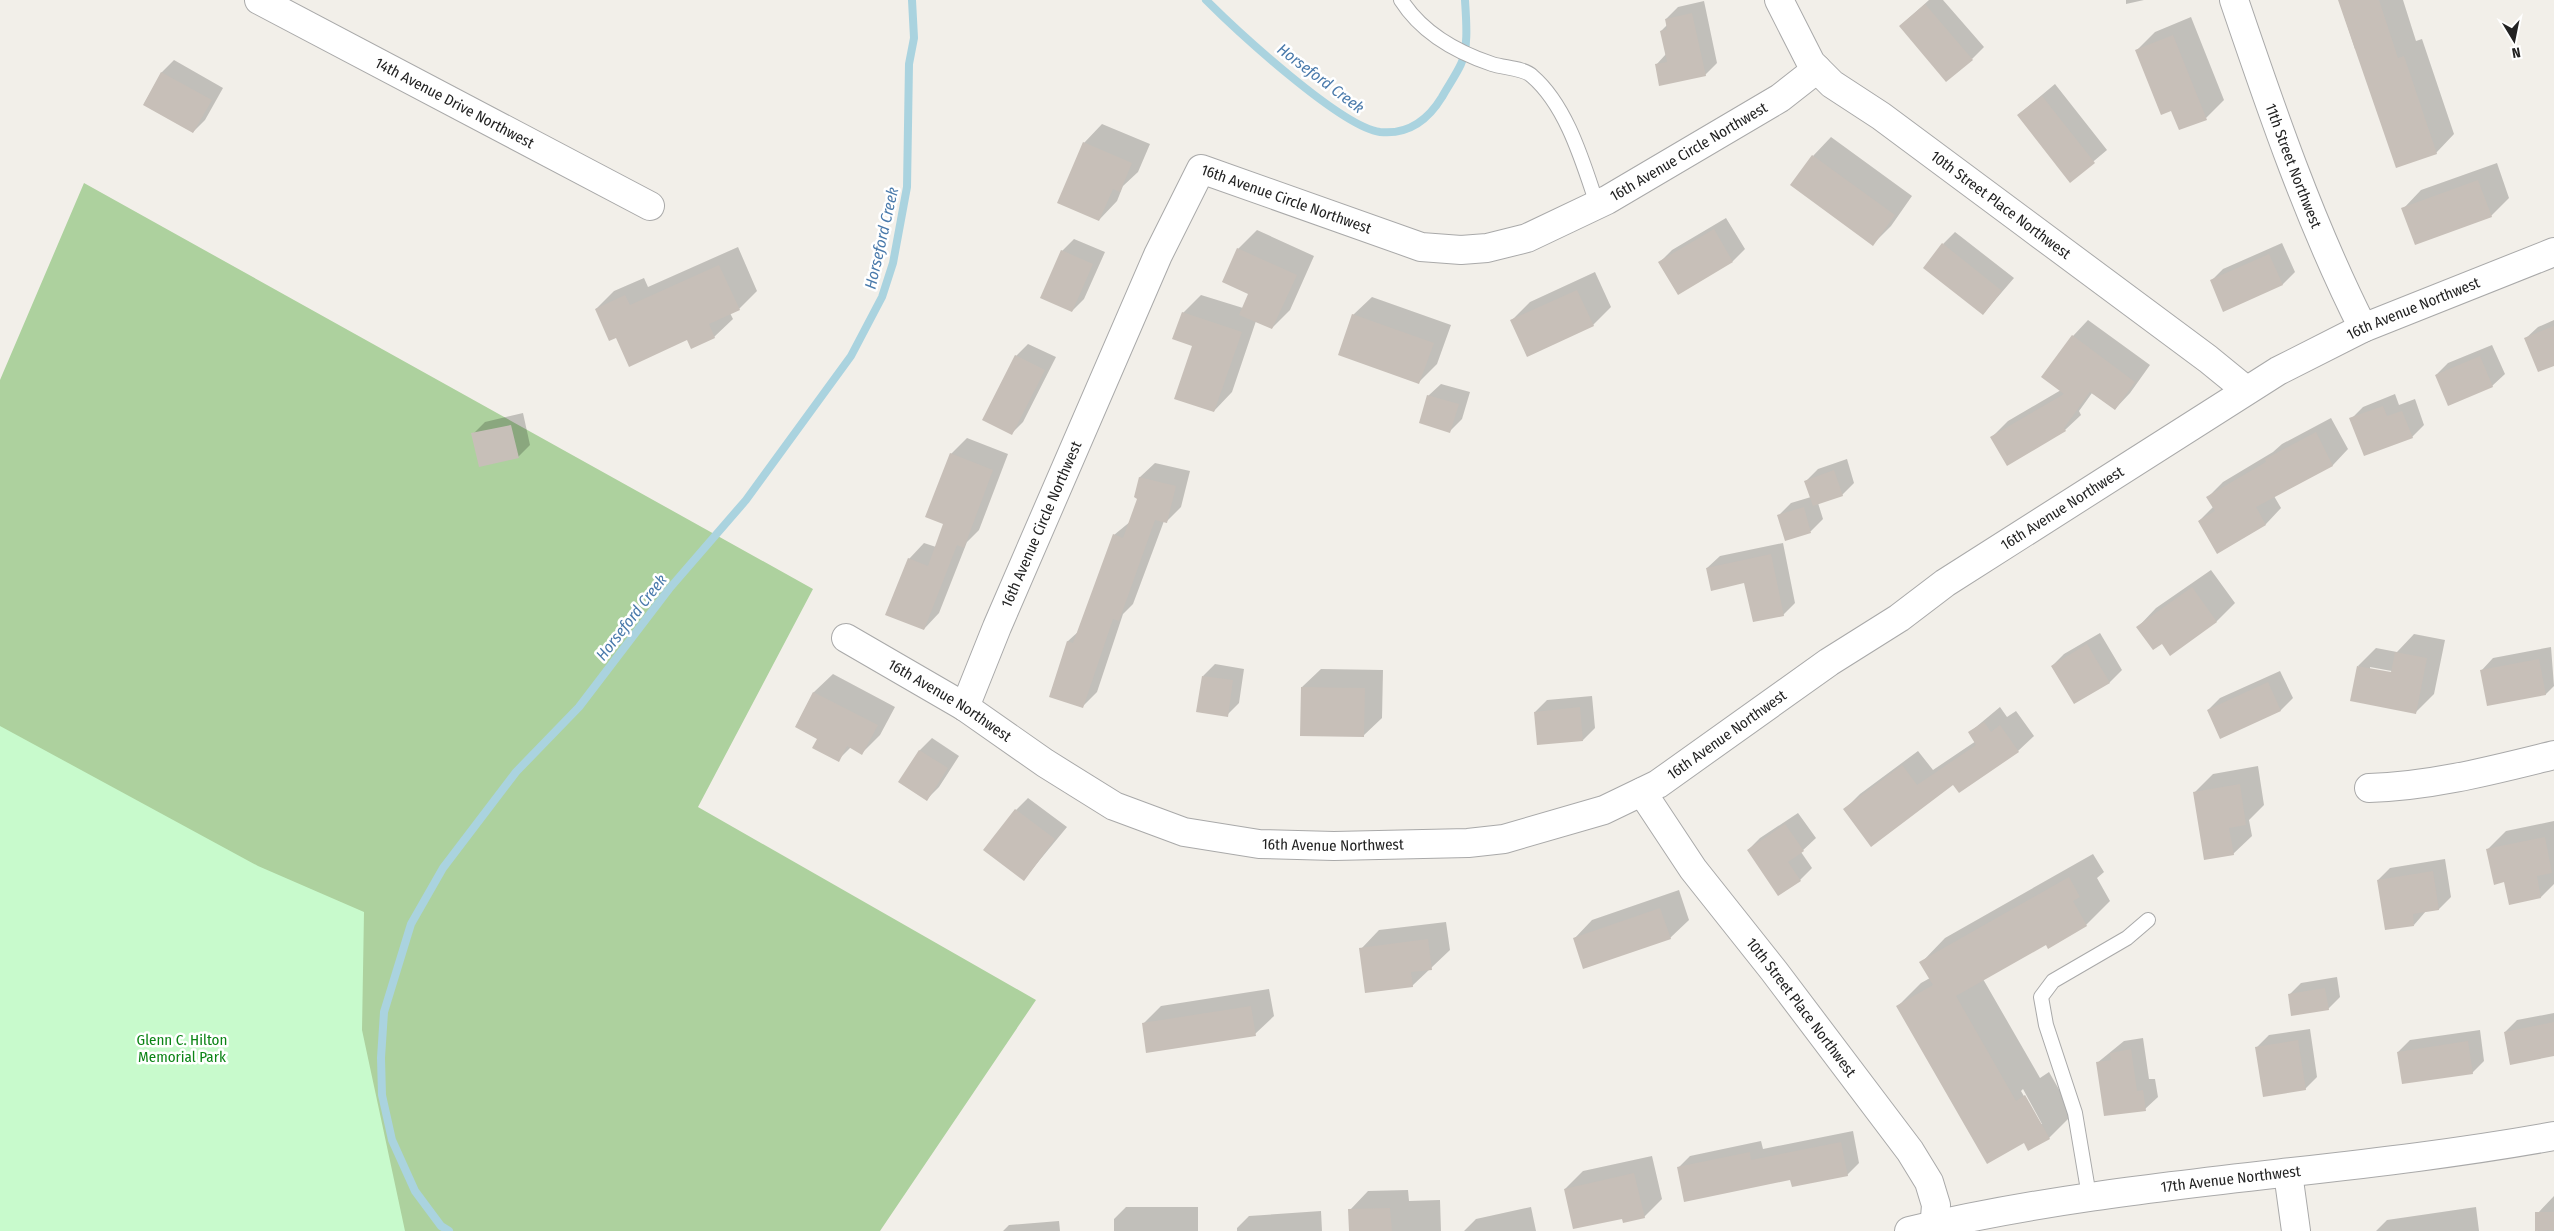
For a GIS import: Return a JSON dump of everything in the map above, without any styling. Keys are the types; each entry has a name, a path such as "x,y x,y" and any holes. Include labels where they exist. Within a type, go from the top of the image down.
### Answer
{"street":[{"name":"14th Avenue Drive Northwest","path":"260,0 650,206"},
{"name":"10th Street Place Northwest","path":"1779,0 1811,63 1832,84 1881,116 2026,223 2149,317 2208,359 2246,390"},
{"name":"11th Street Northwest","path":"2234,0 2273,114 2311,214 2363,328"},
{"name":"16th Avenue Circle Northwest","path":"965,707 996,628 1154,264 1182,204 1201,169 1400,240 1438,249 1487,248 1527,238 1658,172 1780,98 1817,68"},
{"name":"16th Avenue Northwest","path":"846,638 965,707 1038,758 1114,806 1184,832 1260,844 1411,845 1495,840 1604,810 1642,792 1711,748 1830,662 1899,618 1946,583 2278,371 2363,328 2554,252"},
{"path":"2369,788 2407,787 2478,774 2554,755"},
{"name":"10th Street Place Northwest","path":"1642,792 1693,869 1774,971 1910,1150 1929,1182 1936,1205 1925,1229"},
{"name":"17th Avenue Northwest","path":"1925,1229 1983,1213 2090,1196 2485,1149 2554,1136"},
{"path":"2288,1173 2296,1231"}],"lane":[{"path":"1401,0 1411,16 1452,49 1531,75 1553,101 1578,146 1597,204"},
{"path":"2090,1196 2075,1113 2046,1025 2041,997 2053,981 2127,938 2148,920"}],"green space":[{"path":"84,183 813,589 698,807 1036,1000 880,1231 0,1231 0,380"},
{"name":"Glenn C. Hilton Memorial Park","path":"0,726 258,866 364,912 362,1030 405,1231 0,1231"}],"building":[{"path":"2338,0 2379,0 2398,58 2404,56 2437,154 2396,168"},
{"path":"1925,4 1973,60 1946,82 1899,26"},
{"path":"1692,13 1706,76 1659,86 1655,64 1667,62 1660,31 1667,29 1665,19"},
{"path":"2173,35 2207,120 2179,130 2171,111 2161,115 2135,50"},
{"path":"161,72 212,100 193,133 143,105"},
{"path":"2042,96 2095,163 2070,183 2017,115"},
{"path":"1083,142 1132,163 1120,192 1113,189 1099,221 1057,203"},
{"path":"1812,155 1895,215 1873,246 1790,185"},
{"path":"2478,180 2492,217 2415,245 2401,208"},
{"path":"1714,229 1733,262 1678,295 1658,262"},
{"path":"1942,243 2002,291 1983,315 1923,268"},
{"path":"1237,248 1297,275 1272,329 1239,315 1248,294 1222,282"},
{"path":"1061,250 1093,264 1072,312 1040,298"},
{"path":"2269,254 2283,285 2223,312 2210,280"},
{"path":"719,265 740,310 709,324 715,338 691,349 687,340 629,367 616,338 609,341 595,309 625,295 630,305"},
{"path":"1577,290 1594,326 1527,357 1510,320"},
{"path":"1182,312 1242,332 1214,412 1174,399 1192,346 1172,339"},
{"path":"1352,314 1434,343 1419,384 1338,355"},
{"path":"2554,326 2554,366 2538,372 2524,338"},
{"path":"2072,335 2135,382 2115,410 2090,392 2064,428 2066,431 2007,466 1990,437 2064,394 2041,377"},
{"path":"1015,355 1045,370 1012,435 982,420"},
{"path":"2480,356 2493,387 2448,406 2435,375"},
{"path":"1427,395 1459,404 1450,433 1419,423"},
{"path":"2383,406 2387,416 2402,411 2413,438 2364,456 2349,418"},
{"path":"511,425 519,458 479,467 471,433"},
{"path":"2316,432 2333,466 2256,507 2266,525 2217,554 2198,521 2215,511 2206,497 2266,462 2265,459"},
{"path":"950,453 993,470 964,548 957,545 924,630 885,615 908,558 928,566 943,524 925,517"},
{"path":"1834,470 1843,496 1813,506 1804,481"},
{"path":"1139,477 1176,486 1167,523 1155,520 1119,621 1113,619 1083,708 1049,697 1067,641 1073,643 1113,534 1123,538 1137,499 1134,497"},
{"path":"1804,507 1811,533 1785,541 1777,515"},
{"path":"1771,554 1784,616 1753,622 1744,583 1711,591 1706,568"},
{"path":"2192,587 2217,622 2170,656 2162,644 2153,650 2136,627"},
{"path":"2087,644 2110,683 2074,704 2051,666"},
{"path":"2395,652 2427,658 2416,714 2350,701 2357,666 2391,672"},
{"path":"2539,659 2546,695 2487,706 2480,670"},
{"path":"1202,676 1233,680 1228,717 1196,712"},
{"path":"2268,682 2281,711 2220,739 2207,710"},
{"path":"1301,687 1365,688 1364,737 1300,736"},
{"path":"813,692 878,725 862,755 847,746 839,762 812,748 817,739 795,727"},
{"path":"1580,707 1583,741 1537,745 1534,712"},
{"path":"1984,722 1991,732 2000,725 2019,752 1959,793 1953,785 1871,847 1843,809 1902,765 1917,785 1976,745 1968,732"},
{"path":"919,750 948,768 927,801 898,782"},
{"path":"2240,784 2246,825 2229,828 2234,855 2204,860 2193,792"},
{"path":"1015,809 1055,839 1024,881 983,850"},
{"path":"1785,824 1804,851 1788,862 1801,881 1778,896 1747,850"},
{"path":"2545,837 2552,873 2537,876 2541,898 2509,905 2504,882 2494,885 2486,849"},
{"path":"2433,871 2439,910 2413,914 2414,926 2385,930 2377,880"},
{"path":"2069,877 2080,897 2073,901 2087,926 2048,949 2046,945 1956,996 2016,1101 2025,1095 2050,1139 2028,1151 2024,1143 1987,1164 1896,1006 1933,985 1919,962"},
{"path":"1660,908 1671,939 1583,969 1573,938"},
{"path":"1428,939 1432,970 1411,972 1413,987 1365,993 1359,948"},
{"path":"2325,988 2329,1010 2291,1016 2288,994"},
{"path":"1251,1006 1256,1036 1146,1053 1142,1023"},
{"path":"2554,1022 2554,1056 2510,1065 2504,1032"},
{"path":"2298,1040 2306,1090 2263,1097 2255,1047"},
{"path":"2468,1041 2473,1074 2402,1084 2397,1052"},
{"path":"2131,1049 2137,1091 2143,1090 2146,1111 2104,1116 2096,1062 2111,1060 2110,1053"},
{"path":"1841,1142 1848,1176 1792,1187 1790,1180 1684,1202 1677,1167 1750,1152 1751,1160"},
{"path":"1634,1173 1645,1218 1623,1223 1622,1219 1573,1229 1564,1189"},
{"path":"1390,1208 1392,1231 1349,1231 1348,1209"},
{"path":"2535,1212 2554,1212 2554,1230 2535,1231"}],"waterway":[{"name":"Horseford Creek","path":"449,1231 441,1226 415,1191 392,1140 382,1095 381,1058 384,1012 411,924 443,868 516,772 579,707 669,589 746,500 851,356 882,297 893,263 907,187 909,64 914,38 912,0"},
{"name":"Horseford Creek","path":"1206,0 1264,54 1316,96 1341,114 1363,126 1380,132 1400,131 1409,128 1424,119 1437,105 1464,57 1466,33 1465,0"}]}
